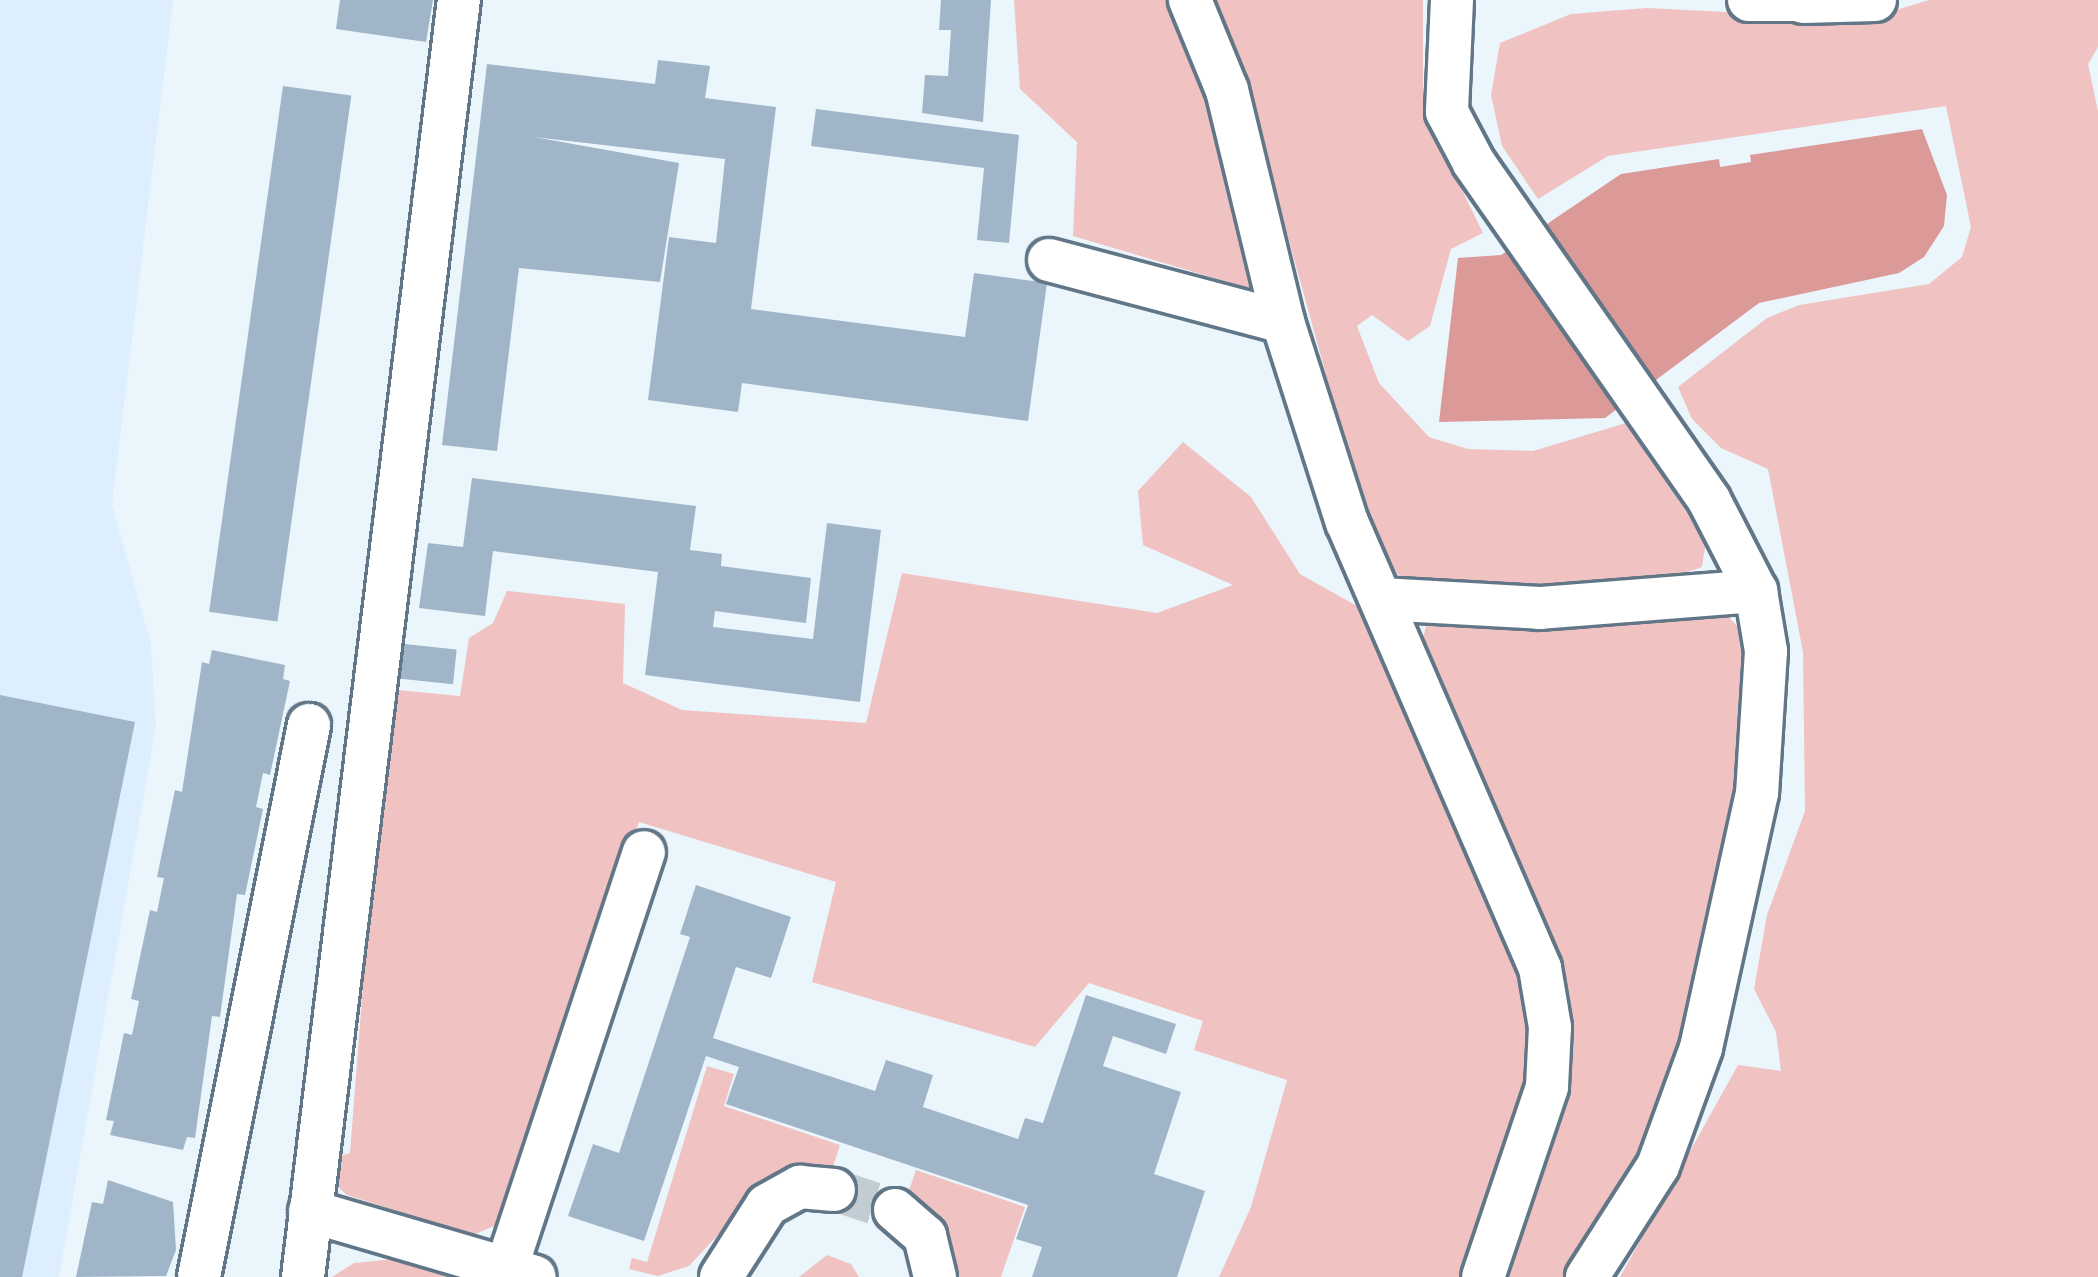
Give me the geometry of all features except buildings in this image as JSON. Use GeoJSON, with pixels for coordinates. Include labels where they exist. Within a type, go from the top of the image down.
{"type":"FeatureCollection","features":[{"type":"Feature","properties":{"kind":"street"},"geometry":{"type":"LineString","coordinates":[[303,1277],[459,0]]}},
{"type":"Feature","properties":{"kind":"street"},"geometry":{"type":"LineString","coordinates":[[1190,0],[1227,90],[1283,322],[1346,522],[1540,968],[1550,1027],[1547,1087],[1484,1277]]}},
{"type":"Feature","properties":{"kind":"street"},"geometry":{"type":"LineString","coordinates":[[1452,0],[1447,112],[1474,164],[1677,453],[1756,591],[1766,651],[1757,794],[1714,996],[1658,1166],[1587,1277]]}},
{"type":"Feature","properties":{"kind":"street"},"geometry":{"type":"LineString","coordinates":[[1749,0],[1875,0]]}},
{"type":"Feature","properties":{"kind":"street"},"geometry":{"type":"LineString","coordinates":[[1049,260],[1283,322]]}},
{"type":"Feature","properties":{"kind":"street"},"geometry":{"type":"LineString","coordinates":[[1381,599],[1540,608],[1756,591]]}},
{"type":"Feature","properties":{"kind":"street"},"geometry":{"type":"LineString","coordinates":[[200,1277],[309,725]]}},
{"type":"Feature","properties":{"kind":"street"},"geometry":{"type":"LineString","coordinates":[[310,1211],[520,1273],[644,852]]}},
{"type":"Feature","properties":{"kind":"street"},"geometry":{"type":"LineString","coordinates":[[721,1277],[767,1205],[800,1187],[834,1190]]}},
{"type":"Feature","properties":{"kind":"street"},"geometry":{"type":"LineString","coordinates":[[895,1210],[925,1236],[935,1277]]}},
{"type":"Feature","properties":{"kind":"shaded area"},"geometry":{"type":"Polygon","coordinates":[[[0,0],[173,0],[112,505],[151,644],[156,726],[59,1277],[0,1277],[0,0]]]}},
{"type":"Feature","properties":{"kind":"shaded area"},"geometry":{"type":"Polygon","coordinates":[[[1014,0],[1172,0],[1220,104],[1258,291],[1073,236],[1077,142],[1020,89],[1014,0]]]}},
{"type":"Feature","properties":{"kind":"shaded area"},"geometry":{"type":"Polygon","coordinates":[[[1206,0],[1423,0],[1423,110],[1483,233],[1451,249],[1430,326],[1408,341],[1372,315],[1357,326],[1379,383],[1429,437],[1468,449],[1533,451],[1626,423],[1706,541],[1702,567],[1656,583],[1441,592],[1397,574],[1369,530],[1280,208],[1206,0]]]}},
{"type":"Feature","properties":{"kind":"shaded area"},"geometry":{"type":"Polygon","coordinates":[[[1929,0],[2098,0],[2098,47],[2088,64],[2098,111],[2098,1277],[1620,1277],[1738,1065],[1781,1071],[1776,1032],[1754,989],[1767,915],[1805,811],[1803,652],[1768,469],[1721,448],[1692,419],[1678,387],[1767,318],[1799,305],[1929,284],[1962,257],[1971,227],[1946,106],[1608,156],[1538,199],[1502,146],[1491,95],[1500,43],[1571,14],[1647,8],[1867,19],[1929,0]]]}},
{"type":"Feature","properties":{"kind":"shaded area"},"geometry":{"type":"Polygon","coordinates":[[[1922,129],[1947,195],[1944,226],[1924,257],[1899,273],[1759,303],[1605,418],[1439,422],[1458,258],[1501,255],[1621,174],[1719,159],[1720,167],[1751,162],[1750,155],[1922,129]]]}},
{"type":"Feature","properties":{"kind":"shaded area"},"geometry":{"type":"Polygon","coordinates":[[[1183,442],[1251,497],[1300,574],[1364,610],[1526,974],[1535,1080],[1466,1277],[1219,1277],[1251,1207],[1287,1080],[1194,1050],[1203,1021],[1089,983],[1035,1047],[812,982],[836,882],[639,822],[506,1221],[473,1235],[347,1195],[330,1180],[330,1159],[350,1153],[386,689],[460,696],[469,638],[493,623],[507,591],[625,604],[623,683],[682,710],[866,723],[902,573],[1157,613],[1233,585],[1143,545],[1138,491],[1183,442]]]}},
{"type":"Feature","properties":{"kind":"shaded area"},"geometry":{"type":"Polygon","coordinates":[[[1726,614],[1746,636],[1743,727],[1717,898],[1670,1075],[1643,1147],[1567,1277],[1495,1277],[1559,1092],[1419,652],[1427,623],[1726,614]]]}},
{"type":"Feature","properties":{"kind":"shaded area"},"geometry":{"type":"Polygon","coordinates":[[[707,1066],[734,1074],[724,1106],[840,1145],[832,1170],[754,1196],[689,1266],[658,1276],[629,1269],[632,1258],[647,1262],[707,1066]]]}},
{"type":"Feature","properties":{"kind":"shaded area"},"geometry":{"type":"Polygon","coordinates":[[[916,1170],[1025,1207],[1001,1277],[951,1277],[906,1199],[916,1170]]]}},
{"type":"Feature","properties":{"kind":"shaded area"},"geometry":{"type":"Polygon","coordinates":[[[827,1255],[851,1264],[859,1277],[799,1277],[827,1255]]]}},
{"type":"Feature","properties":{"kind":"shaded area"},"geometry":{"type":"Polygon","coordinates":[[[394,1259],[447,1277],[332,1277],[354,1263],[394,1259]]]}},
{"type":"Feature","properties":{"kind":"tunnel"},"geometry":{"type":"LineString","coordinates":[[834,1190],[895,1210]]}}]}
